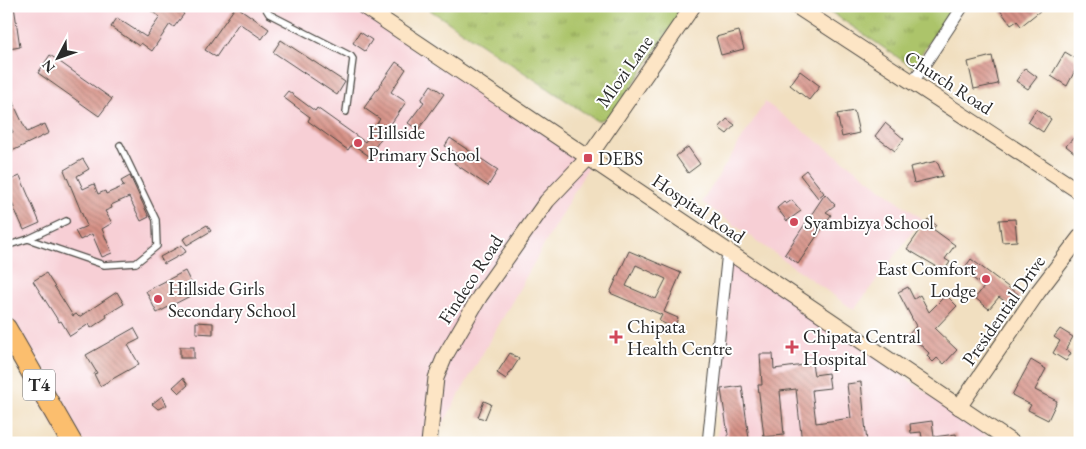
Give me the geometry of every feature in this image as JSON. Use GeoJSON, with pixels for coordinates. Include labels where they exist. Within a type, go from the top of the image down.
{"type":"FeatureCollection","features":[{"type":"Feature","properties":{"kind":"highway","name":"T4"},"geometry":{"type":"LineString","coordinates":[[6,328],[72,443]]}},
{"type":"Feature","properties":{"kind":"street","name":"Hospital Road"},"geometry":{"type":"LineString","coordinates":[[362,6],[1013,443]]}},
{"type":"Feature","properties":{"kind":"street","name":"Mlozi Lane"},"geometry":{"type":"LineString","coordinates":[[588,158],[693,6]]}},
{"type":"Feature","properties":{"kind":"street","name":"Church Road"},"geometry":{"type":"LineString","coordinates":[[796,6],[1080,192]]}},
{"type":"Feature","properties":{"kind":"street"},"geometry":{"type":"LineString","coordinates":[[913,82],[964,6]]}},
{"type":"Feature","properties":{"kind":"street","name":"Findeco Road"},"geometry":{"type":"LineString","coordinates":[[429,443],[436,378],[445,356],[480,296],[547,201],[588,158]]}},
{"type":"Feature","properties":{"kind":"street","name":"Presidential Drive"},"geometry":{"type":"LineString","coordinates":[[959,407],[1038,292],[1080,238]]}},
{"type":"Feature","properties":{"kind":"street"},"geometry":{"type":"LineString","coordinates":[[708,443],[728,251]]}},
{"type":"Feature","properties":{"kind":"lane"},"geometry":{"type":"LineString","coordinates":[[264,6],[269,14],[351,56],[353,59],[346,112]]}},
{"type":"Feature","properties":{"kind":"lane"},"geometry":{"type":"LineString","coordinates":[[28,239],[104,265],[136,263],[157,246],[156,220],[120,145]]}},
{"type":"Feature","properties":{"kind":"lane"},"geometry":{"type":"LineString","coordinates":[[6,246],[28,239],[66,221]]}},
{"type":"Feature","properties":{"kind":"shaded area"},"geometry":{"type":"Polygon","coordinates":[[[6,6],[362,6],[591,162],[432,443],[64,443],[6,345],[6,6]]]}},
{"type":"Feature","properties":{"kind":"shaded area"},"geometry":{"type":"Polygon","coordinates":[[[765,102],[922,219],[854,310],[702,202],[765,102]]]}},
{"type":"Feature","properties":{"kind":"shaded area","name":"Chipata Central Hospital"},"geometry":{"type":"Polygon","coordinates":[[[728,251],[997,443],[717,443],[728,251]]]}},
{"type":"Feature","properties":{"kind":"green space"},"geometry":{"type":"Polygon","coordinates":[[[424,6],[685,6],[613,115],[597,121],[424,6]]]}},
{"type":"Feature","properties":{"kind":"green space"},"geometry":{"type":"Polygon","coordinates":[[[822,6],[954,6],[912,67],[822,6]]]}},
{"type":"Feature","properties":{"kind":"building"},"geometry":{"type":"Polygon","coordinates":[[[6,6],[14,6],[20,47],[9,49],[6,32],[6,6]]]}},
{"type":"Feature","properties":{"kind":"building"},"geometry":{"type":"Polygon","coordinates":[[[144,6],[173,6],[184,14],[174,27],[170,24],[152,51],[141,43],[139,46],[111,27],[117,18],[146,37],[160,17],[144,6]]]}},
{"type":"Feature","properties":{"kind":"building"},"geometry":{"type":"Polygon","coordinates":[[[236,6],[269,29],[262,39],[239,23],[216,57],[205,50],[236,6]]]}},
{"type":"Feature","properties":{"kind":"building"},"geometry":{"type":"Polygon","coordinates":[[[997,6],[1046,6],[1021,26],[1017,21],[1011,25],[997,6]]]}},
{"type":"Feature","properties":{"kind":"building"},"geometry":{"type":"Polygon","coordinates":[[[739,31],[744,49],[721,55],[716,37],[739,31]]]}},
{"type":"Feature","properties":{"kind":"building"},"geometry":{"type":"Polygon","coordinates":[[[360,32],[372,40],[365,51],[353,43],[360,32]]]}},
{"type":"Feature","properties":{"kind":"building"},"geometry":{"type":"Polygon","coordinates":[[[281,40],[345,82],[337,95],[273,52],[281,40]]]}},
{"type":"Feature","properties":{"kind":"building"},"geometry":{"type":"Polygon","coordinates":[[[1065,52],[1080,61],[1067,86],[1051,76],[1065,52]]]}},
{"type":"Feature","properties":{"kind":"building"},"geometry":{"type":"Polygon","coordinates":[[[50,55],[112,99],[99,116],[38,73],[50,55]]]}},
{"type":"Feature","properties":{"kind":"building"},"geometry":{"type":"Polygon","coordinates":[[[992,56],[998,84],[974,89],[968,62],[992,56]]]}},
{"type":"Feature","properties":{"kind":"building"},"geometry":{"type":"Polygon","coordinates":[[[396,62],[406,69],[391,92],[406,102],[369,156],[352,144],[348,150],[308,121],[310,117],[283,97],[288,91],[315,111],[317,108],[365,142],[380,119],[364,108],[396,62]]]}},
{"type":"Feature","properties":{"kind":"building"},"geometry":{"type":"Polygon","coordinates":[[[1025,68],[1037,77],[1028,89],[1016,81],[1025,68]]]}},
{"type":"Feature","properties":{"kind":"building"},"geometry":{"type":"Polygon","coordinates":[[[800,71],[820,86],[809,100],[790,85],[800,71]]]}},
{"type":"Feature","properties":{"kind":"building"},"geometry":{"type":"Polygon","coordinates":[[[431,85],[444,94],[418,130],[408,123],[424,102],[421,100],[431,85]]]}},
{"type":"Feature","properties":{"kind":"building"},"geometry":{"type":"Polygon","coordinates":[[[6,88],[27,132],[45,124],[49,133],[6,154],[6,136],[13,132],[6,118],[6,88]]]}},
{"type":"Feature","properties":{"kind":"building"},"geometry":{"type":"Polygon","coordinates":[[[1036,109],[1051,119],[1043,132],[1028,122],[1036,109]]]}},
{"type":"Feature","properties":{"kind":"building"},"geometry":{"type":"Polygon","coordinates":[[[854,111],[859,133],[842,137],[837,114],[854,111]]]}},
{"type":"Feature","properties":{"kind":"building"},"geometry":{"type":"Polygon","coordinates":[[[727,119],[735,125],[727,134],[719,128],[727,119]]]}},
{"type":"Feature","properties":{"kind":"building"},"geometry":{"type":"Polygon","coordinates":[[[885,123],[904,139],[895,151],[875,136],[885,123]]]}},
{"type":"Feature","properties":{"kind":"building"},"geometry":{"type":"Polygon","coordinates":[[[1076,135],[1080,138],[1080,157],[1066,146],[1076,135]]]}},
{"type":"Feature","properties":{"kind":"building"},"geometry":{"type":"Polygon","coordinates":[[[450,138],[498,170],[488,186],[454,163],[459,155],[445,146],[450,138]]]}},
{"type":"Feature","properties":{"kind":"building"},"geometry":{"type":"Polygon","coordinates":[[[688,147],[700,164],[688,173],[676,156],[688,147]]]}},
{"type":"Feature","properties":{"kind":"building"},"geometry":{"type":"Polygon","coordinates":[[[83,159],[89,169],[77,176],[83,189],[94,184],[98,194],[105,191],[106,194],[124,186],[121,181],[130,176],[149,217],[141,221],[129,197],[111,205],[112,208],[105,211],[112,223],[102,229],[112,253],[102,257],[92,234],[80,240],[75,231],[87,226],[64,170],[83,159]]]}},
{"type":"Feature","properties":{"kind":"building"},"geometry":{"type":"Polygon","coordinates":[[[937,161],[943,176],[914,183],[910,167],[937,161]]]}},
{"type":"Feature","properties":{"kind":"building"},"geometry":{"type":"Polygon","coordinates":[[[806,170],[824,193],[818,198],[800,175],[806,170]]]}},
{"type":"Feature","properties":{"kind":"building"},"geometry":{"type":"Polygon","coordinates":[[[20,176],[40,223],[24,230],[6,190],[6,182],[20,176]]]}},
{"type":"Feature","properties":{"kind":"building"},"geometry":{"type":"Polygon","coordinates":[[[825,194],[835,205],[826,212],[831,215],[798,264],[785,254],[825,194]]]}},
{"type":"Feature","properties":{"kind":"building"},"geometry":{"type":"Polygon","coordinates":[[[792,200],[801,211],[787,221],[777,208],[784,202],[786,204],[792,200]]]}},
{"type":"Feature","properties":{"kind":"building"},"geometry":{"type":"Polygon","coordinates":[[[928,219],[936,225],[933,229],[955,245],[945,259],[950,262],[944,271],[907,249],[928,219]]]}},
{"type":"Feature","properties":{"kind":"building"},"geometry":{"type":"Polygon","coordinates":[[[1015,219],[1017,241],[1002,242],[999,220],[1015,219]]]}},
{"type":"Feature","properties":{"kind":"building"},"geometry":{"type":"Polygon","coordinates":[[[207,225],[211,231],[187,245],[183,239],[207,225]]]}},
{"type":"Feature","properties":{"kind":"building"},"geometry":{"type":"Polygon","coordinates":[[[182,245],[186,252],[164,264],[160,257],[182,245]]]}},
{"type":"Feature","properties":{"kind":"building"},"geometry":{"type":"Polygon","coordinates":[[[629,251],[681,273],[664,312],[678,318],[674,328],[659,321],[662,315],[610,293],[629,251]],[[636,265],[626,286],[656,299],[666,279],[636,265]]]}},
{"type":"Feature","properties":{"kind":"building","name":"East Comfort Lodge"},"geometry":{"type":"Polygon","coordinates":[[[971,259],[1020,296],[1012,307],[999,297],[989,309],[975,298],[984,287],[963,270],[971,259]]]}},
{"type":"Feature","properties":{"kind":"building"},"geometry":{"type":"Polygon","coordinates":[[[185,271],[196,293],[157,313],[146,291],[185,271]]]}},
{"type":"Feature","properties":{"kind":"building"},"geometry":{"type":"Polygon","coordinates":[[[46,273],[73,316],[76,314],[79,317],[117,292],[124,304],[106,315],[107,317],[91,328],[89,324],[70,336],[33,281],[46,273]]]}},
{"type":"Feature","properties":{"kind":"building"},"geometry":{"type":"Polygon","coordinates":[[[908,287],[914,299],[920,295],[929,312],[946,295],[957,306],[935,329],[957,350],[944,364],[937,358],[933,362],[927,356],[929,353],[909,334],[916,326],[898,292],[908,287]]]}},
{"type":"Feature","properties":{"kind":"building"},"geometry":{"type":"Polygon","coordinates":[[[196,322],[213,323],[213,334],[196,333],[196,322]]]}},
{"type":"Feature","properties":{"kind":"building"},"geometry":{"type":"Polygon","coordinates":[[[134,328],[140,339],[128,345],[139,364],[100,386],[94,374],[97,373],[86,355],[134,328]]]}},
{"type":"Feature","properties":{"kind":"building"},"geometry":{"type":"Polygon","coordinates":[[[1060,329],[1073,337],[1066,349],[1071,353],[1066,361],[1053,353],[1060,341],[1054,337],[1060,329]]]}},
{"type":"Feature","properties":{"kind":"building"},"geometry":{"type":"Polygon","coordinates":[[[180,347],[194,347],[194,358],[180,358],[180,347]]]}},
{"type":"Feature","properties":{"kind":"building"},"geometry":{"type":"Polygon","coordinates":[[[510,353],[519,359],[506,379],[497,373],[510,353]]]}},
{"type":"Feature","properties":{"kind":"building"},"geometry":{"type":"Polygon","coordinates":[[[760,354],[773,354],[774,369],[812,364],[814,375],[828,373],[830,388],[812,390],[816,423],[851,418],[847,384],[861,382],[867,443],[802,443],[796,389],[780,391],[784,435],[764,437],[758,385],[762,385],[760,354]]]}},
{"type":"Feature","properties":{"kind":"building"},"geometry":{"type":"Polygon","coordinates":[[[1031,360],[1046,369],[1035,390],[1057,401],[1048,420],[1028,410],[1031,405],[1012,395],[1031,360]]]}},
{"type":"Feature","properties":{"kind":"building"},"geometry":{"type":"Polygon","coordinates":[[[183,378],[188,385],[179,393],[173,387],[183,378]]]}},
{"type":"Feature","properties":{"kind":"building"},"geometry":{"type":"Polygon","coordinates":[[[742,386],[749,439],[729,441],[721,389],[742,386]]]}},
{"type":"Feature","properties":{"kind":"building"},"geometry":{"type":"Polygon","coordinates":[[[162,396],[167,405],[158,409],[152,404],[162,396]]]}},
{"type":"Feature","properties":{"kind":"building"},"geometry":{"type":"Polygon","coordinates":[[[484,401],[491,404],[485,419],[478,417],[484,401]]]}},
{"type":"Feature","properties":{"kind":"building"},"geometry":{"type":"Polygon","coordinates":[[[932,421],[934,437],[956,434],[957,443],[923,443],[921,432],[911,433],[910,424],[932,421]]]}},
{"type":"Feature","properties":{"kind":"place","name":"Hillside Primary School"},"geometry":{"type":"Point","coordinates":[358,143]}},
{"type":"Feature","properties":{"kind":"place","name":"DEBS"},"geometry":{"type":"Point","coordinates":[588,158]}},
{"type":"Feature","properties":{"kind":"place","name":"Syambizya School"},"geometry":{"type":"Point","coordinates":[794,222]}},
{"type":"Feature","properties":{"kind":"place","name":"East Comfort Lodge"},"geometry":{"type":"Point","coordinates":[986,279]}},
{"type":"Feature","properties":{"kind":"place","name":"Hillside Girls Secondary School"},"geometry":{"type":"Point","coordinates":[158,299]}},
{"type":"Feature","properties":{"kind":"place","name":"Chipata Health Centre"},"geometry":{"type":"Point","coordinates":[616,337]}},
{"type":"Feature","properties":{"kind":"place","name":"Chipata Central Hospital"},"geometry":{"type":"Point","coordinates":[792,347]}}]}
